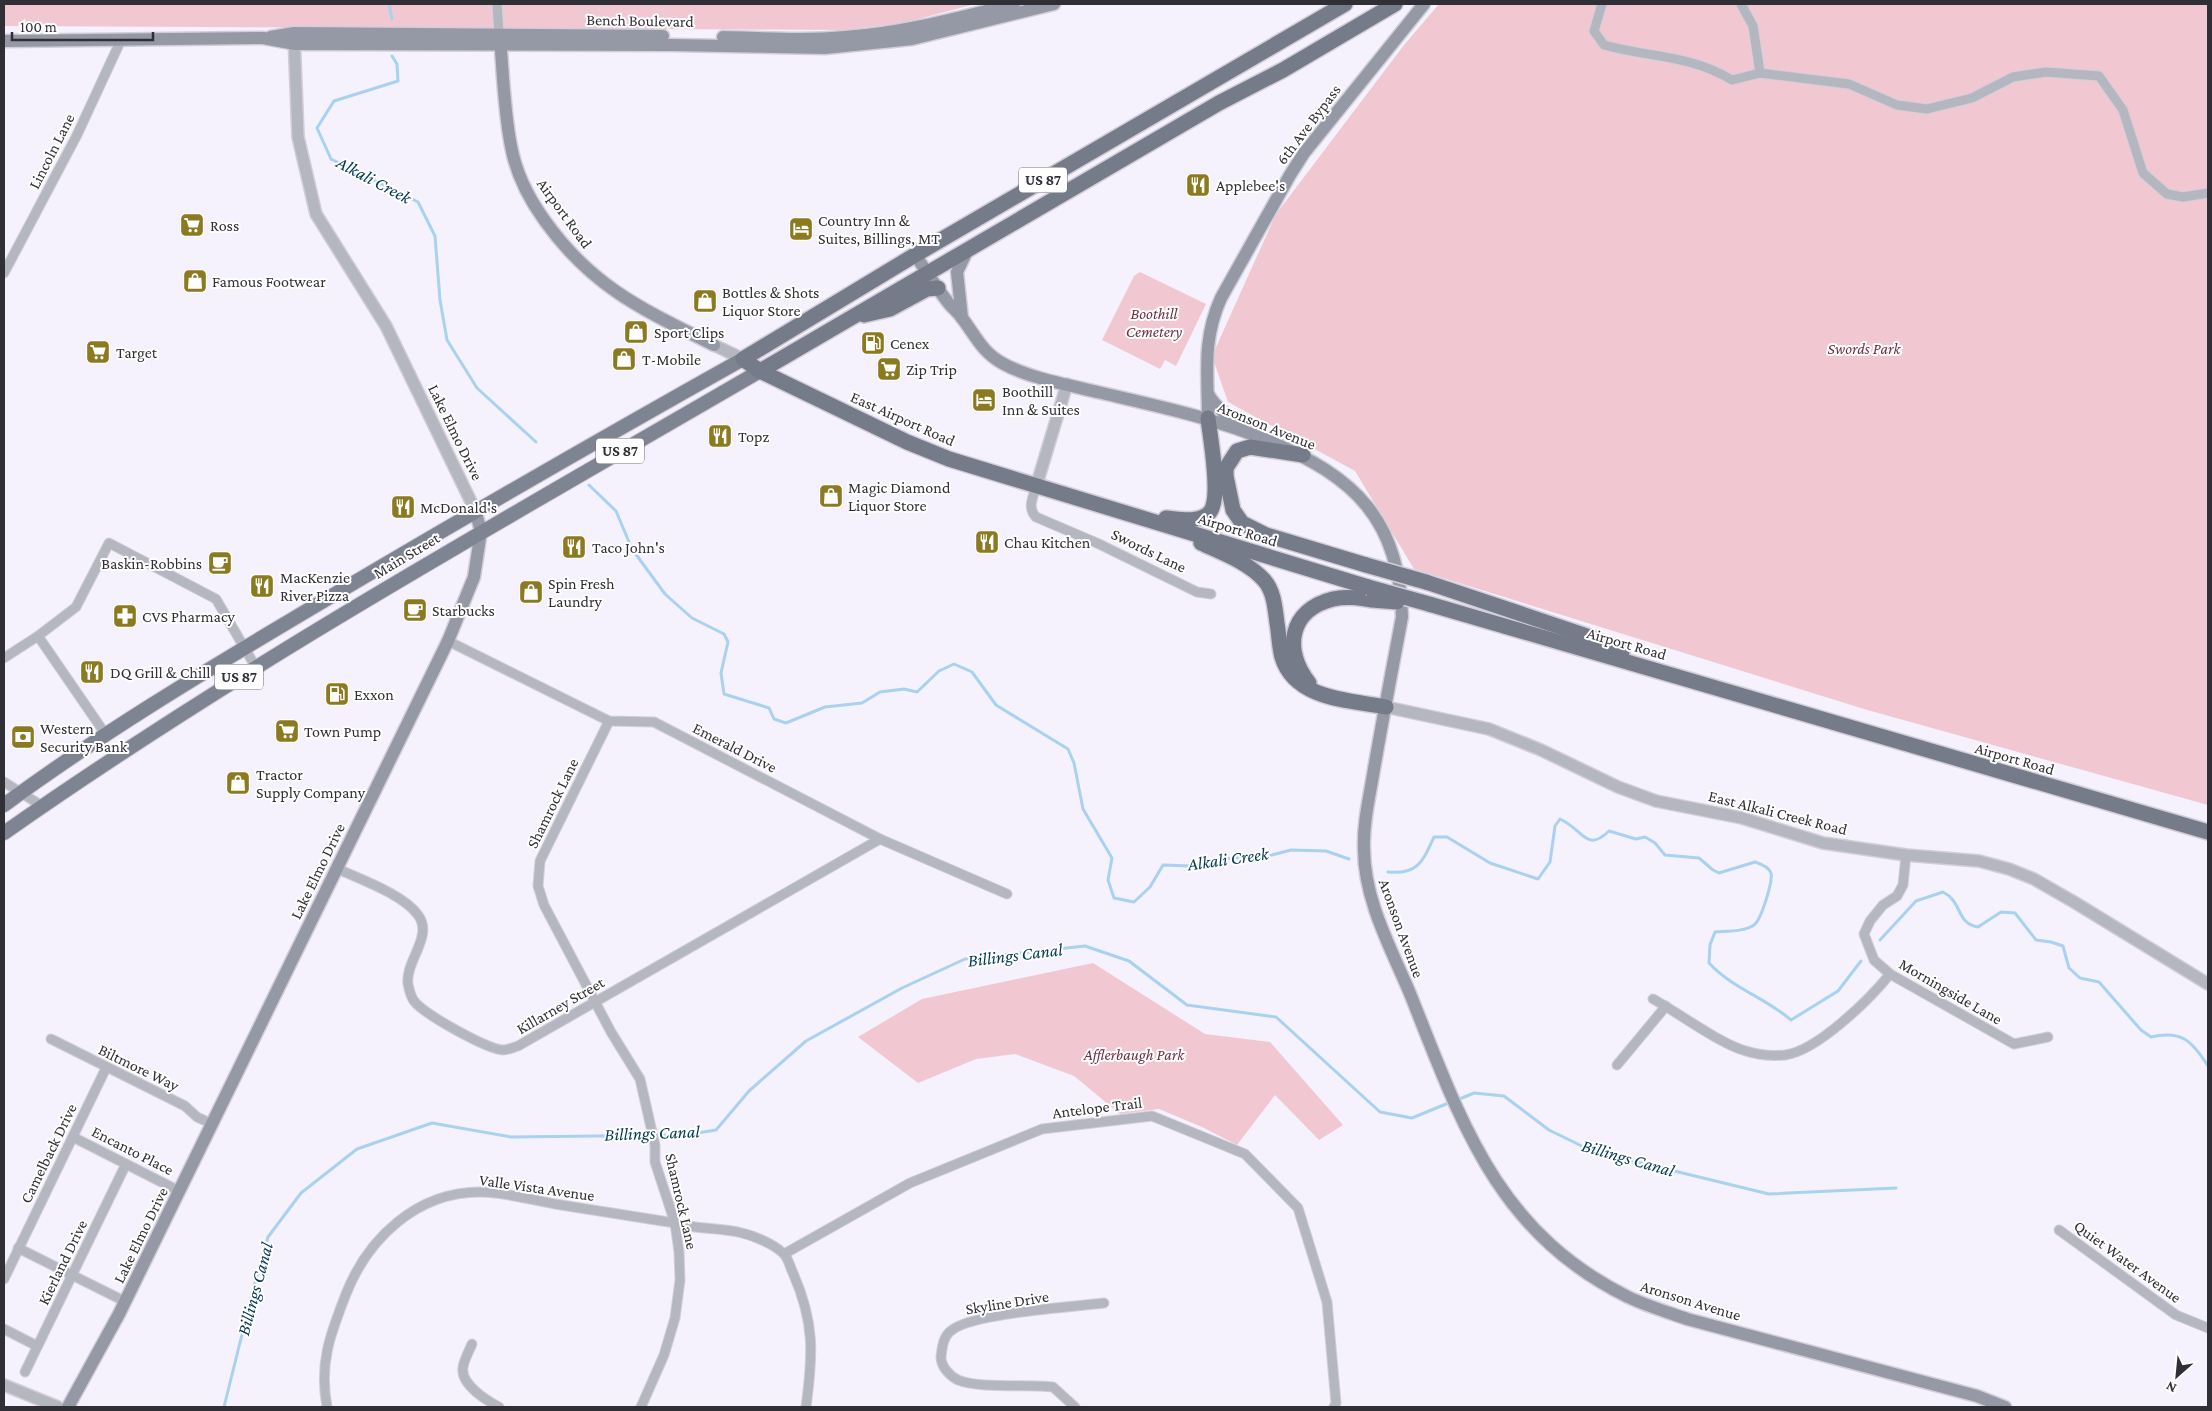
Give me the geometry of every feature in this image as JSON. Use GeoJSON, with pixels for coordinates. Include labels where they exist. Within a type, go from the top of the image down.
{"type":"FeatureCollection","features":[{"type":"Feature","properties":{"kind":"highway","name":"US 87"},"geometry":{"type":"LineString","coordinates":[[743,360],[915,254],[1345,4]]}},
{"type":"Feature","properties":{"kind":"highway","name":"US 87"},"geometry":{"type":"LineString","coordinates":[[760,371],[1219,103],[1283,70],[1367,21],[1382,4]]}},
{"type":"Feature","properties":{"kind":"highway"},"geometry":{"type":"LineString","coordinates":[[1367,21],[1395,4]]}},
{"type":"Feature","properties":{"kind":"highway"},"geometry":{"type":"LineString","coordinates":[[853,317],[890,309],[928,290],[938,288]]}},
{"type":"Feature","properties":{"kind":"highway","name":"Airport Road"},"geometry":{"type":"LineString","coordinates":[[743,360],[760,371]]}},
{"type":"Feature","properties":{"kind":"highway","name":"East Airport Road"},"geometry":{"type":"LineString","coordinates":[[760,371],[907,442],[957,462],[1036,487]]}},
{"type":"Feature","properties":{"kind":"highway"},"geometry":{"type":"LineString","coordinates":[[1132,515],[1187,520],[1200,519],[1209,514],[1216,500],[1216,486],[1208,418]]}},
{"type":"Feature","properties":{"kind":"highway"},"geometry":{"type":"LineString","coordinates":[[1303,456],[1250,447],[1237,451],[1226,468],[1228,490],[1233,510],[1242,523],[1266,535],[1426,582],[1593,638],[1671,674]]}},
{"type":"Feature","properties":{"kind":"highway","name":"Airport Road"},"geometry":{"type":"LineString","coordinates":[[1036,487],[1169,526],[1370,593],[1429,604],[2208,832]]}},
{"type":"Feature","properties":{"kind":"highway"},"geometry":{"type":"LineString","coordinates":[[1169,526],[1244,565],[1265,581],[1272,595],[1282,657],[1289,672],[1301,685],[1321,694],[1386,707]]}},
{"type":"Feature","properties":{"kind":"highway"},"geometry":{"type":"LineString","coordinates":[[1321,694],[1303,676],[1295,661],[1293,641],[1298,625],[1310,609],[1326,602],[1354,598],[1370,593]]}},
{"type":"Feature","properties":{"kind":"main road","name":"Bench Boulevard"},"geometry":{"type":"LineString","coordinates":[[500,40],[814,39],[846,37],[926,26],[1014,4]]}},
{"type":"Feature","properties":{"kind":"main road"},"geometry":{"type":"LineString","coordinates":[[4,41],[294,38],[500,40],[807,48],[912,39],[1054,4]]}},
{"type":"Feature","properties":{"kind":"main road","name":"6th Ave Bypass"},"geometry":{"type":"LineString","coordinates":[[1208,418],[1206,358],[1214,313],[1246,252],[1304,154],[1424,4]]}},
{"type":"Feature","properties":{"kind":"main road","name":"Airport Road"},"geometry":{"type":"LineString","coordinates":[[500,40],[511,148],[522,184],[549,227],[578,262],[610,289],[628,301],[714,345]]}},
{"type":"Feature","properties":{"kind":"main road","name":"Aronson Avenue"},"geometry":{"type":"LineString","coordinates":[[962,318],[957,272],[968,249]]}},
{"type":"Feature","properties":{"kind":"main road","name":"Aronson Avenue"},"geometry":{"type":"LineString","coordinates":[[915,254],[982,347],[1002,363],[1068,384],[1208,418],[1303,456],[1338,477],[1370,509],[1389,544],[1401,592],[1402,618],[1366,817],[1364,851],[1369,893],[1449,1092],[1461,1117],[1488,1171],[1509,1202],[1534,1230],[1566,1258],[1628,1297],[1687,1319],[1977,1396],[2005,1407]]}},
{"type":"Feature","properties":{"kind":"main road","name":"Main Street"},"geometry":{"type":"LineString","coordinates":[[4,805],[106,735],[245,648],[475,510],[743,360]]}},
{"type":"Feature","properties":{"kind":"main road","name":"Main Street"},"geometry":{"type":"LineString","coordinates":[[4,833],[131,745],[255,666],[481,531],[760,371]]}},
{"type":"Feature","properties":{"kind":"main road"},"geometry":{"type":"LineString","coordinates":[[1208,394],[1216,406],[1226,415],[1263,431],[1303,456]]}},
{"type":"Feature","properties":{"kind":"main road","name":"Lake Elmo Drive"},"geometry":{"type":"LineString","coordinates":[[68,1407],[126,1302],[448,641],[474,577],[481,531],[475,510]]}},
{"type":"Feature","properties":{"kind":"street","name":"Airport Road"},"geometry":{"type":"LineString","coordinates":[[497,4],[500,40]]}},
{"type":"Feature","properties":{"kind":"street"},"geometry":{"type":"LineString","coordinates":[[1602,4],[1594,31],[1604,46],[1634,54],[1681,58],[1713,69],[1732,80],[1760,73],[1849,84],[1898,105],[1928,110],[1972,98],[2013,77],[2046,72],[2099,76],[2123,110],[2143,173],[2167,194],[2183,197],[2208,193]]}},
{"type":"Feature","properties":{"kind":"street"},"geometry":{"type":"LineString","coordinates":[[1741,4],[1753,26],[1760,73]]}},
{"type":"Feature","properties":{"kind":"street","name":"Lake Elmo Drive"},"geometry":{"type":"LineString","coordinates":[[294,38],[298,138],[316,214],[386,326],[475,510]]}},
{"type":"Feature","properties":{"kind":"street","name":"Lincoln Lane"},"geometry":{"type":"LineString","coordinates":[[4,273],[77,135],[120,40]]}},
{"type":"Feature","properties":{"kind":"street","name":"Airport Road"},"geometry":{"type":"LineString","coordinates":[[714,345],[743,360]]}},
{"type":"Feature","properties":{"kind":"street","name":"Swords Lane"},"geometry":{"type":"LineString","coordinates":[[1068,384],[1036,487],[1031,506],[1032,513],[1036,517],[1099,544],[1197,592],[1211,594]]}},
{"type":"Feature","properties":{"kind":"street"},"geometry":{"type":"LineString","coordinates":[[4,658],[38,636],[76,607],[109,543],[216,599],[255,666]]}},
{"type":"Feature","properties":{"kind":"street"},"geometry":{"type":"LineString","coordinates":[[38,636],[106,735]]}},
{"type":"Feature","properties":{"kind":"street","name":"Emerald Drive"},"geometry":{"type":"LineString","coordinates":[[448,641],[609,721],[654,722],[880,839],[1007,894]]}},
{"type":"Feature","properties":{"kind":"street","name":"East Alkali Creek Road"},"geometry":{"type":"LineString","coordinates":[[1386,707],[1489,729],[1541,750],[1618,787],[1656,802],[1742,818],[1823,843],[1906,855],[1979,861],[2034,879],[2208,984]]}},
{"type":"Feature","properties":{"kind":"street","name":"Shamrock Lane"},"geometry":{"type":"LineString","coordinates":[[609,721],[540,861],[537,873],[538,886],[544,905],[611,1032],[640,1079],[655,1144],[655,1162],[675,1223],[680,1280],[675,1318],[664,1356],[641,1407]]}},
{"type":"Feature","properties":{"kind":"street"},"geometry":{"type":"LineString","coordinates":[[4,782],[42,806]]}},
{"type":"Feature","properties":{"kind":"street","name":"Killarney Street"},"geometry":{"type":"LineString","coordinates":[[336,868],[395,896],[410,906],[419,916],[423,928],[421,940],[410,968],[408,982],[413,1000],[428,1015],[488,1046],[504,1050],[518,1046],[880,839]]}},
{"type":"Feature","properties":{"kind":"street","name":"Morningside Lane"},"geometry":{"type":"LineString","coordinates":[[1906,855],[1903,885],[1897,896],[1883,905],[1870,920],[1864,934],[1874,960],[1890,974],[2014,1044],[2048,1037]]}},
{"type":"Feature","properties":{"kind":"street"},"geometry":{"type":"LineString","coordinates":[[1653,998],[1746,1051],[1764,1055],[1785,1055],[1801,1050],[1838,1025],[1876,992],[1890,974]]}},
{"type":"Feature","properties":{"kind":"street"},"geometry":{"type":"LineString","coordinates":[[1617,1065],[1666,1006]]}},
{"type":"Feature","properties":{"kind":"street","name":"Biltmore Way"},"geometry":{"type":"LineString","coordinates":[[51,1039],[185,1106],[197,1117],[212,1124]]}},
{"type":"Feature","properties":{"kind":"street","name":"Camelback Drive"},"geometry":{"type":"LineString","coordinates":[[4,1279],[106,1068]]}},
{"type":"Feature","properties":{"kind":"street","name":"Antelope Trail"},"geometry":{"type":"LineString","coordinates":[[784,1254],[910,1183],[1042,1129],[1152,1116],[1244,1154],[1298,1208],[1327,1302],[1336,1403],[1334,1407]]}},
{"type":"Feature","properties":{"kind":"street","name":"Encanto Place"},"geometry":{"type":"LineString","coordinates":[[73,1137],[179,1191]]}},
{"type":"Feature","properties":{"kind":"street","name":"Kierland Drive"},"geometry":{"type":"LineString","coordinates":[[25,1372],[126,1164]]}},
{"type":"Feature","properties":{"kind":"street","name":"Valle Vista Avenue"},"geometry":{"type":"LineString","coordinates":[[327,1407],[323,1382],[325,1356],[330,1334],[350,1286],[368,1252],[399,1220],[439,1198],[481,1192],[675,1223],[691,1228],[742,1233],[764,1241],[784,1254]]}},
{"type":"Feature","properties":{"kind":"street","name":"Quiet Water Avenue"},"geometry":{"type":"LineString","coordinates":[[2059,1230],[2176,1315],[2208,1328]]}},
{"type":"Feature","properties":{"kind":"street"},"geometry":{"type":"LineString","coordinates":[[18,1248],[126,1302]]}},
{"type":"Feature","properties":{"kind":"street"},"geometry":{"type":"LineString","coordinates":[[784,1254],[800,1290],[811,1327],[811,1370],[806,1407]]}},
{"type":"Feature","properties":{"kind":"street","name":"Skyline Drive"},"geometry":{"type":"LineString","coordinates":[[1075,1407],[1053,1387],[973,1383],[958,1380],[948,1372],[941,1362],[942,1345],[950,1330],[972,1320],[1104,1303]]}},
{"type":"Feature","properties":{"kind":"street"},"geometry":{"type":"LineString","coordinates":[[4,1329],[37,1346]]}},
{"type":"Feature","properties":{"kind":"street"},"geometry":{"type":"LineString","coordinates":[[472,1344],[463,1366],[463,1375],[468,1383],[499,1407]]}},
{"type":"Feature","properties":{"kind":"street"},"geometry":{"type":"LineString","coordinates":[[4,1385],[58,1407]]}},
{"type":"Feature","properties":{"kind":"green space"},"geometry":{"type":"Polygon","coordinates":[[[4,4],[975,4],[907,22],[847,30],[4,26],[4,4]]]}},
{"type":"Feature","properties":{"kind":"green space","name":"Swords Park"},"geometry":{"type":"Polygon","coordinates":[[[1439,4],[2208,4],[2208,805],[1864,709],[1414,569],[1355,471],[1228,402],[1212,356],[1276,214],[1404,45],[1439,4]]]}},
{"type":"Feature","properties":{"kind":"green space","name":"Boothill Cemetery"},"geometry":{"type":"Polygon","coordinates":[[[1140,272],[1206,304],[1176,366],[1165,360],[1160,369],[1102,340],[1134,276],[1140,272]]]}},
{"type":"Feature","properties":{"kind":"green space","name":"Afflerbaugh Park"},"geometry":{"type":"Polygon","coordinates":[[[1093,963],[1205,1034],[1270,1042],[1343,1125],[1319,1140],[1275,1095],[1237,1145],[1202,1127],[1159,1109],[1120,1114],[1074,1076],[1015,1054],[976,1059],[918,1083],[858,1037],[922,999],[1093,963]]]}},
{"type":"Feature","properties":{"kind":"waterway","name":"Alkali Creek"},"geometry":{"type":"LineString","coordinates":[[389,4],[392,19]]}},
{"type":"Feature","properties":{"kind":"waterway","name":"Alkali Creek"},"geometry":{"type":"LineString","coordinates":[[392,56],[397,64],[398,81],[334,101],[317,128],[331,159],[418,202],[435,236],[440,300],[447,340],[477,388],[536,442]]}},
{"type":"Feature","properties":{"kind":"waterway","name":"Alkali Creek"},"geometry":{"type":"LineString","coordinates":[[589,485],[616,511],[632,549],[665,594],[692,618],[724,634],[728,642],[721,673],[724,694],[769,708],[774,719],[786,723],[825,707],[862,703],[880,692],[904,689],[917,692],[939,671],[954,664],[972,672],[996,705],[1068,749],[1074,763],[1083,809],[1112,858],[1108,880],[1114,898],[1134,902],[1150,887],[1163,865],[1190,866],[1222,859],[1272,855],[1291,850],[1326,851],[1349,859]]}},
{"type":"Feature","properties":{"kind":"waterway","name":"Alkali Creek"},"geometry":{"type":"LineString","coordinates":[[1388,872],[1413,869],[1423,859],[1434,837],[1447,837],[1490,863],[1538,879],[1550,862],[1555,826],[1560,819],[1590,840],[1595,840],[1609,831],[1636,839],[1645,837],[1655,843],[1665,855],[1699,858],[1719,873],[1755,862],[1767,867],[1771,873],[1770,884],[1757,922],[1745,929],[1715,932],[1710,945],[1709,963],[1738,986],[1771,1005],[1791,1020],[1838,991],[1861,961]]}},
{"type":"Feature","properties":{"kind":"waterway","name":"Alkali Creek"},"geometry":{"type":"LineString","coordinates":[[1880,940],[1916,901],[1943,892],[1954,901],[1966,922],[1971,925],[1978,927],[2001,912],[2015,913],[2036,940],[2063,946],[2069,968],[2080,978],[2099,982],[2141,1030],[2151,1037],[2171,1035],[2185,1040],[2197,1050],[2208,1066]]}},
{"type":"Feature","properties":{"kind":"waterway","name":"Billings Canal"},"geometry":{"type":"LineString","coordinates":[[224,1407],[268,1237],[301,1193],[357,1149],[432,1123],[511,1137],[685,1135],[716,1130],[749,1091],[806,1041],[902,988],[965,959],[1085,946],[1129,961],[1187,1005],[1276,1017],[1380,1112],[1412,1118],[1451,1102]]}},
{"type":"Feature","properties":{"kind":"waterway","name":"Billings Canal"},"geometry":{"type":"LineString","coordinates":[[1457,1100],[1474,1093],[1504,1096],[1549,1130],[1592,1151],[1769,1194],[1896,1188]]}},
{"type":"Feature","properties":{"kind":"place","name":"Applebee's"},"geometry":{"type":"Point","coordinates":[1198,185]}},
{"type":"Feature","properties":{"kind":"place","name":"Ross"},"geometry":{"type":"Point","coordinates":[192,225]}},
{"type":"Feature","properties":{"kind":"place","name":"Country Inn & Suites, Billings, MT"},"geometry":{"type":"Point","coordinates":[801,229]}},
{"type":"Feature","properties":{"kind":"place","name":"Famous Footwear"},"geometry":{"type":"Point","coordinates":[195,281]}},
{"type":"Feature","properties":{"kind":"place","name":"Bottles & Shots Liquor Store"},"geometry":{"type":"Point","coordinates":[705,301]}},
{"type":"Feature","properties":{"kind":"place","name":"Sport Clips"},"geometry":{"type":"Point","coordinates":[636,332]}},
{"type":"Feature","properties":{"kind":"place","name":"Cenex"},"geometry":{"type":"Point","coordinates":[873,343]}},
{"type":"Feature","properties":{"kind":"place","name":"Target"},"geometry":{"type":"Point","coordinates":[98,352]}},
{"type":"Feature","properties":{"kind":"place","name":"T-Mobile"},"geometry":{"type":"Point","coordinates":[624,359]}},
{"type":"Feature","properties":{"kind":"place","name":"Zip Trip"},"geometry":{"type":"Point","coordinates":[889,369]}},
{"type":"Feature","properties":{"kind":"place","name":"Boothill Inn & Suites"},"geometry":{"type":"Point","coordinates":[984,400]}},
{"type":"Feature","properties":{"kind":"place","name":"Topz"},"geometry":{"type":"Point","coordinates":[720,436]}},
{"type":"Feature","properties":{"kind":"place","name":"Magic Diamond Liquor Store"},"geometry":{"type":"Point","coordinates":[831,496]}},
{"type":"Feature","properties":{"kind":"place","name":"McDonald's"},"geometry":{"type":"Point","coordinates":[403,507]}},
{"type":"Feature","properties":{"kind":"place","name":"Chau Kitchen"},"geometry":{"type":"Point","coordinates":[987,542]}},
{"type":"Feature","properties":{"kind":"place","name":"Taco John's"},"geometry":{"type":"Point","coordinates":[574,547]}},
{"type":"Feature","properties":{"kind":"place","name":"Baskin-Robbins"},"geometry":{"type":"Point","coordinates":[220,563]}},
{"type":"Feature","properties":{"kind":"place","name":"MacKenzie River Pizza"},"geometry":{"type":"Point","coordinates":[262,586]}},
{"type":"Feature","properties":{"kind":"place","name":"Spin Fresh Laundry"},"geometry":{"type":"Point","coordinates":[531,592]}},
{"type":"Feature","properties":{"kind":"place","name":"Starbucks"},"geometry":{"type":"Point","coordinates":[415,610]}},
{"type":"Feature","properties":{"kind":"place","name":"CVS Pharmacy"},"geometry":{"type":"Point","coordinates":[125,616]}},
{"type":"Feature","properties":{"kind":"place","name":"DQ Grill & Chill"},"geometry":{"type":"Point","coordinates":[92,672]}},
{"type":"Feature","properties":{"kind":"place","name":"Exxon"},"geometry":{"type":"Point","coordinates":[337,694]}},
{"type":"Feature","properties":{"kind":"place","name":"Town Pump"},"geometry":{"type":"Point","coordinates":[287,731]}},
{"type":"Feature","properties":{"kind":"place","name":"Western Security Bank"},"geometry":{"type":"Point","coordinates":[23,737]}},
{"type":"Feature","properties":{"kind":"place","name":"Tractor Supply Company"},"geometry":{"type":"Point","coordinates":[238,783]}}]}
